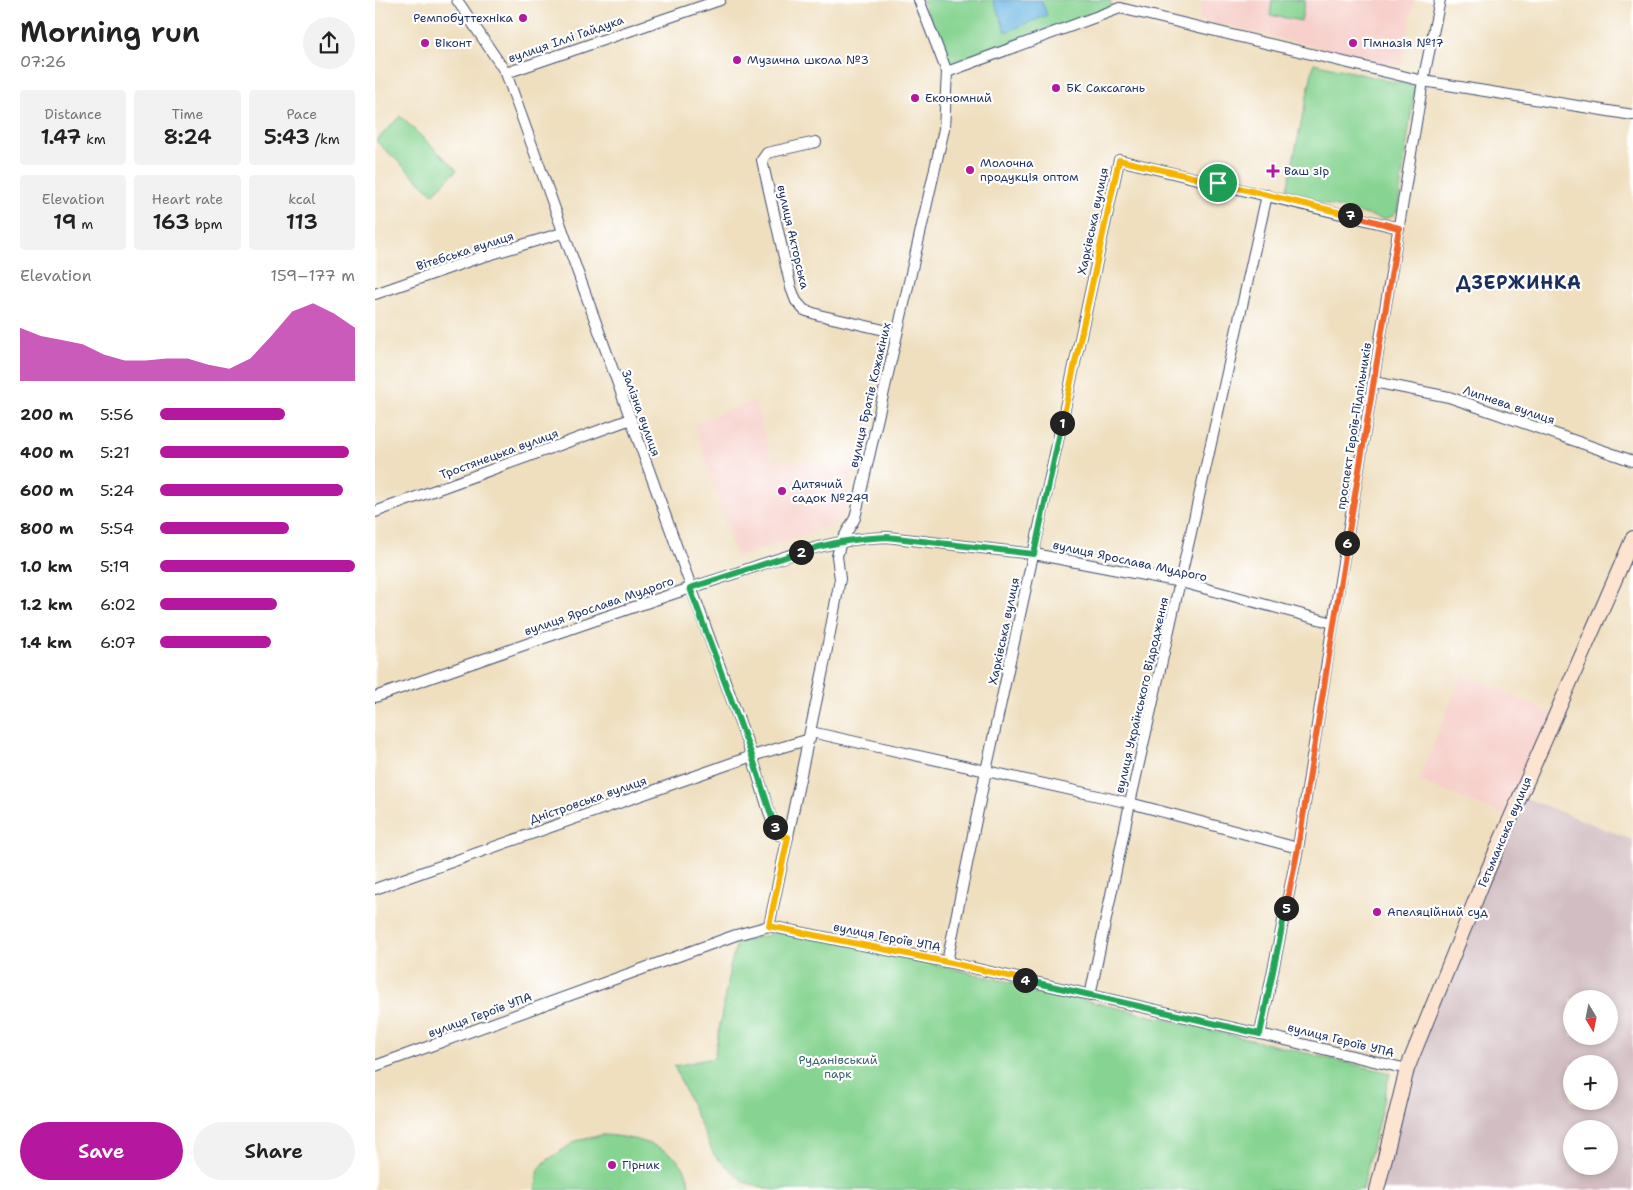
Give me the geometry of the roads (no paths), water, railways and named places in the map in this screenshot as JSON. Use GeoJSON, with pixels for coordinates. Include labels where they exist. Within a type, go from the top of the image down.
{"type":"FeatureCollection","features":[{"type":"Feature","properties":{"kind":"street","name":"Залізна вулиця"},"geometry":{"type":"LineString","coordinates":[[457,0],[506,72],[562,233],[752,756],[773,825],[779,835],[788,837]]}},
{"type":"Feature","properties":{"kind":"street","name":"вулиця Іллі Гайдука"},"geometry":{"type":"LineString","coordinates":[[506,72],[702,3],[720,0]]}},
{"type":"Feature","properties":{"kind":"street"},"geometry":{"type":"LineString","coordinates":[[919,0],[947,72],[1119,4],[1423,81],[1633,115]]}},
{"type":"Feature","properties":{"kind":"street","name":"проспект Героїв-Підпільників"},"geometry":{"type":"LineString","coordinates":[[1260,1034],[1298,848],[1333,623],[1423,81],[1440,0]]}},
{"type":"Feature","properties":{"kind":"street","name":"вулиця Братів Кожакіних"},"geometry":{"type":"LineString","coordinates":[[769,926],[810,735],[839,579],[837,556],[841,542],[855,518],[944,129],[947,72]]}},
{"type":"Feature","properties":{"kind":"street","name":"вулиця Акторська"},"geometry":{"type":"LineString","coordinates":[[816,142],[767,152],[762,160],[791,288],[796,301],[804,310],[819,315],[897,333]]}},
{"type":"Feature","properties":{"kind":"street","name":"Харківська вулиця"},"geometry":{"type":"LineString","coordinates":[[947,962],[986,771],[1119,160],[1267,195]]}},
{"type":"Feature","properties":{"kind":"street"},"geometry":{"type":"LineString","coordinates":[[1267,195],[1399,228]]}},
{"type":"Feature","properties":{"kind":"street","name":"вулиця Українського Відродження"},"geometry":{"type":"LineString","coordinates":[[1090,996],[1130,803],[1267,195]]}},
{"type":"Feature","properties":{"kind":"street","name":"Вітебська вулиця"},"geometry":{"type":"LineString","coordinates":[[375,294],[472,260],[562,233]]}},
{"type":"Feature","properties":{"kind":"street","name":"Липнева вулиця"},"geometry":{"type":"LineString","coordinates":[[1374,382],[1449,398],[1633,461]]}},
{"type":"Feature","properties":{"kind":"street","name":"Тростянецька вулиця"},"geometry":{"type":"LineString","coordinates":[[375,512],[631,419]]}},
{"type":"Feature","properties":{"kind":"street","name":"вулиця Ярослава Мудрого"},"geometry":{"type":"LineString","coordinates":[[375,697],[690,588],[817,547],[865,538],[887,537],[1034,554],[1181,582],[1333,623]]}},
{"type":"Feature","properties":{"kind":"street","name":"Гетьманська вулиця"},"geometry":{"type":"LineString","coordinates":[[1377,1190],[1407,1069],[1484,879],[1633,538]]}},
{"type":"Feature","properties":{"kind":"street"},"geometry":{"type":"LineString","coordinates":[[810,735],[1130,803],[1298,848]]}},
{"type":"Feature","properties":{"kind":"street","name":"Дністровська вулиця"},"geometry":{"type":"LineString","coordinates":[[375,889],[810,735]]}},
{"type":"Feature","properties":{"kind":"street","name":"вулиця Героїв УПА"},"geometry":{"type":"LineString","coordinates":[[375,1066],[728,938],[769,926],[947,962],[1407,1069]]}},
{"type":"Feature","properties":{"kind":"water"},"geometry":{"type":"Polygon","coordinates":[[[993,0],[1041,0],[1047,15],[1006,32],[993,0]]]}},
{"type":"Feature","properties":{"kind":"place","name":"Ремпобуттехніка"},"geometry":{"type":"Point","coordinates":[523,18]}},
{"type":"Feature","properties":{"kind":"place","name":"Віконт"},"geometry":{"type":"Point","coordinates":[425,43]}},
{"type":"Feature","properties":{"kind":"place","name":"Гімназія №17"},"geometry":{"type":"Point","coordinates":[1353,43]}},
{"type":"Feature","properties":{"kind":"place","name":"Музична школа №3"},"geometry":{"type":"Point","coordinates":[737,60]}},
{"type":"Feature","properties":{"kind":"place","name":"БК Саксагань"},"geometry":{"type":"Point","coordinates":[1056,88]}},
{"type":"Feature","properties":{"kind":"place","name":"Економний"},"geometry":{"type":"Point","coordinates":[915,98]}},
{"type":"Feature","properties":{"kind":"place","name":"Молочна продукція оптом"},"geometry":{"type":"Point","coordinates":[970,170]}},
{"type":"Feature","properties":{"kind":"place","name":"Ваш зір"},"geometry":{"type":"Point","coordinates":[1273,171]}},
{"type":"Feature","properties":{"kind":"place","name":"Дитячий садок №249"},"geometry":{"type":"Point","coordinates":[782,491]}},
{"type":"Feature","properties":{"kind":"place","name":"Апеляційний суд"},"geometry":{"type":"Point","coordinates":[1377,912]}},
{"type":"Feature","properties":{"kind":"place","name":"Гірник"},"geometry":{"type":"Point","coordinates":[612,1165]}},
{"type":"Feature","properties":{"kind":"district","name":"ДЗЕРЖИНКА"},"geometry":{"type":"Point","coordinates":[1519,283]}},
{"type":"Feature","properties":{"kind":"park label","name":"Руданівський парк"},"geometry":{"type":"Point","coordinates":[838,1067]}}]}
